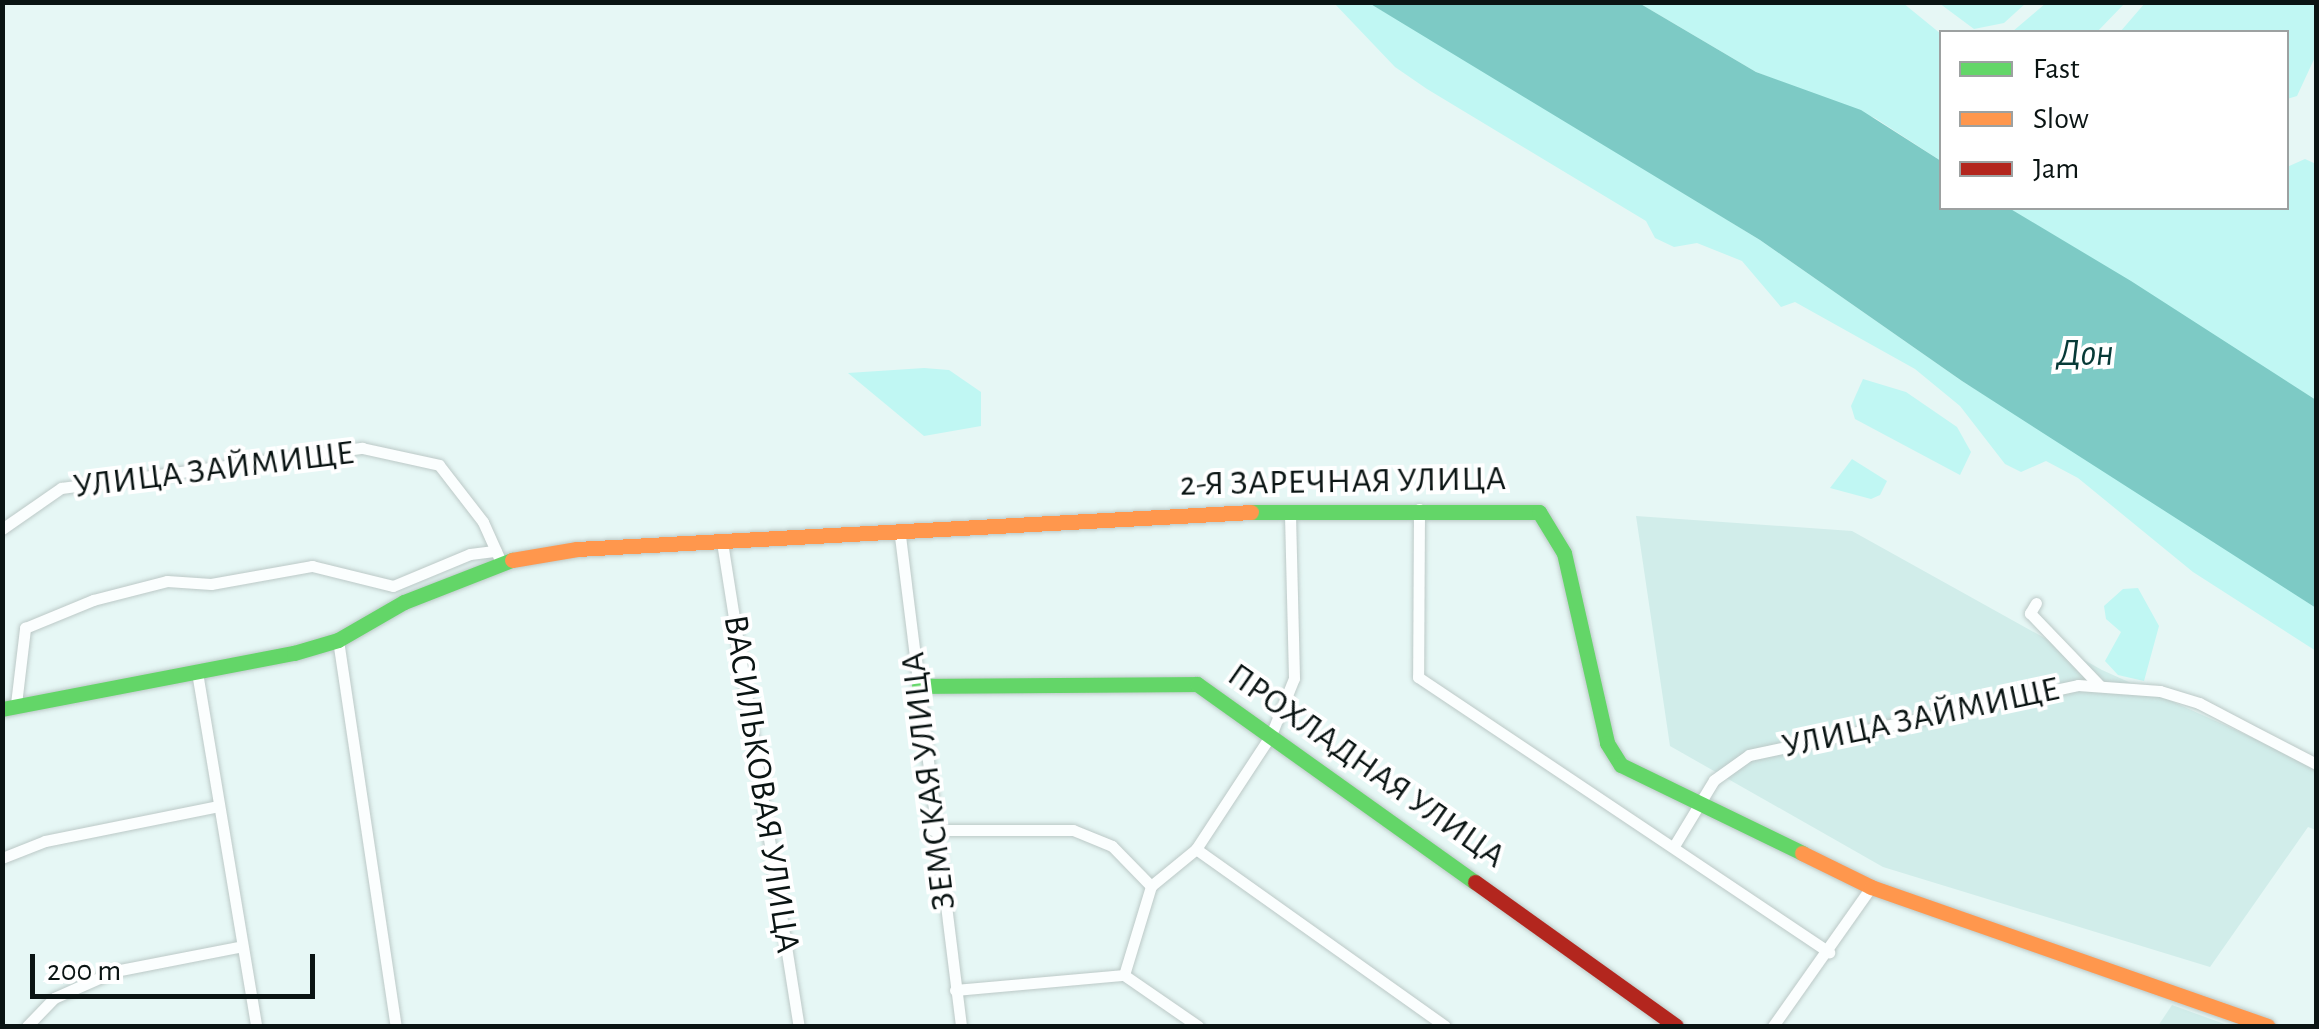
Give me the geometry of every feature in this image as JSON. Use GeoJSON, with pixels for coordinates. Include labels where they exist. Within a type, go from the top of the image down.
{"type":"FeatureCollection","features":[{"type":"Feature","properties":{"kind":"street","name":"УЛИЦА ЗАЙМИЩЕ"},"geometry":{"type":"LineString","coordinates":[[2,529],[61,488],[362,448],[440,465],[467,497],[498,557]]}},
{"type":"Feature","properties":{"kind":"street","name":"2-Я ЗАРЕЧНАЯ УЛИЦА"},"geometry":{"type":"LineString","coordinates":[[10,706],[196,672],[338,640],[404,602],[498,557],[722,542],[900,536],[1175,513],[1290,516],[1513,507],[1539,512],[1564,553],[1607,743],[1621,765],[1871,887],[2110,966],[2267,1026]]}},
{"type":"Feature","properties":{"kind":"street"},"geometry":{"type":"LineString","coordinates":[[1419,510],[1418,676],[1828,952]]}},
{"type":"Feature","properties":{"kind":"street"},"geometry":{"type":"LineString","coordinates":[[1124,975],[1151,886],[1196,849],[1271,735],[1294,678],[1290,516]]}},
{"type":"Feature","properties":{"kind":"street","name":"ЗЕМСКАЯ УЛИЦА"},"geometry":{"type":"LineString","coordinates":[[900,536],[960,1026]]}},
{"type":"Feature","properties":{"kind":"street","name":"ВАСИЛЬКОВАЯ УЛИЦА"},"geometry":{"type":"LineString","coordinates":[[722,542],[799,1026]]}},
{"type":"Feature","properties":{"kind":"street"},"geometry":{"type":"LineString","coordinates":[[10,706],[24,628],[93,600],[167,581],[211,584],[312,566],[393,586],[470,554],[498,557]]}},
{"type":"Feature","properties":{"kind":"street"},"geometry":{"type":"LineString","coordinates":[[2036,602],[2030,613],[2100,686]]}},
{"type":"Feature","properties":{"kind":"street"},"geometry":{"type":"LineString","coordinates":[[338,640],[396,1026]]}},
{"type":"Feature","properties":{"kind":"street"},"geometry":{"type":"LineString","coordinates":[[196,672],[218,806],[239,901],[239,947],[256,1026]]}},
{"type":"Feature","properties":{"kind":"street","name":"ПРОХЛАДНАЯ УЛИЦА"},"geometry":{"type":"LineString","coordinates":[[919,686],[1197,684],[1676,1026]]}},
{"type":"Feature","properties":{"kind":"street","name":"УЛИЦА ЗАЙМИЩЕ"},"geometry":{"type":"LineString","coordinates":[[1674,846],[1698,800],[1749,755],[2022,694],[2100,686],[2160,690],[2198,703],[2316,764]]}},
{"type":"Feature","properties":{"kind":"street"},"geometry":{"type":"LineString","coordinates":[[2,858],[45,841],[218,806]]}},
{"type":"Feature","properties":{"kind":"street"},"geometry":{"type":"LineString","coordinates":[[933,830],[1072,830],[1112,846],[1151,886]]}},
{"type":"Feature","properties":{"kind":"street"},"geometry":{"type":"LineString","coordinates":[[1196,849],[1445,1026]]}},
{"type":"Feature","properties":{"kind":"street"},"geometry":{"type":"LineString","coordinates":[[1773,1026],[1871,887]]}},
{"type":"Feature","properties":{"kind":"street"},"geometry":{"type":"LineString","coordinates":[[27,1026],[54,998],[115,970],[239,947]]}},
{"type":"Feature","properties":{"kind":"street"},"geometry":{"type":"LineString","coordinates":[[955,990],[1124,975],[1198,1026]]}},
{"type":"Feature","properties":{"kind":"shaded area"},"geometry":{"type":"Polygon","coordinates":[[[2046,2],[2125,3],[2099,30],[2014,30],[2046,2]]]}},
{"type":"Feature","properties":{"kind":"shaded area"},"geometry":{"type":"Polygon","coordinates":[[[1334,3],[1369,3],[1441,45],[1760,240],[1962,381],[2162,505],[2316,608],[2316,651],[2193,572],[2078,478],[2046,461],[2021,472],[2005,464],[1960,406],[1915,369],[1795,302],[1781,307],[1742,261],[1697,243],[1674,247],[1655,238],[1646,221],[1427,89],[1395,67],[1334,3]]]}},
{"type":"Feature","properties":{"kind":"shaded area"},"geometry":{"type":"Polygon","coordinates":[[[1639,3],[1903,3],[1939,32],[1939,160],[1875,118],[1756,72],[1639,3]]]}},
{"type":"Feature","properties":{"kind":"shaded area"},"geometry":{"type":"Polygon","coordinates":[[[1939,3],[2026,3],[2004,23],[1974,29],[1939,3]]]}},
{"type":"Feature","properties":{"kind":"shaded area"},"geometry":{"type":"Polygon","coordinates":[[[2145,3],[2316,3],[2316,55],[2297,96],[2289,98],[2289,30],[2122,30],[2145,3]]]}},
{"type":"Feature","properties":{"kind":"shaded area"},"geometry":{"type":"Polygon","coordinates":[[[2305,159],[2316,164],[2316,400],[2012,210],[2289,210],[2289,166],[2305,159]]]}},
{"type":"Feature","properties":{"kind":"shaded area"},"geometry":{"type":"Polygon","coordinates":[[[949,370],[981,392],[981,426],[924,436],[848,373],[949,370]]]}},
{"type":"Feature","properties":{"kind":"shaded area"},"geometry":{"type":"Polygon","coordinates":[[[1863,379],[1906,392],[1957,427],[1971,452],[1960,475],[1855,419],[1851,406],[1863,379]]]}},
{"type":"Feature","properties":{"kind":"shaded area"},"geometry":{"type":"Polygon","coordinates":[[[1852,459],[1887,481],[1880,495],[1871,499],[1830,488],[1852,459]]]}},
{"type":"Feature","properties":{"kind":"shaded area"},"geometry":{"type":"Polygon","coordinates":[[[1636,516],[1852,531],[2102,670],[2316,766],[2316,830],[2308,827],[2210,967],[1883,867],[1670,746],[1636,516]]]}},
{"type":"Feature","properties":{"kind":"shaded area"},"geometry":{"type":"Polygon","coordinates":[[[2138,588],[2159,626],[2144,681],[2118,675],[2105,661],[2121,632],[2106,619],[2104,606],[2123,589],[2138,588]]]}},
{"type":"Feature","properties":{"kind":"shaded area"},"geometry":{"type":"Polygon","coordinates":[[[2172,1005],[2230,1026],[2158,1026],[2172,1005]]]}},
{"type":"Feature","properties":{"kind":"water","name":"Дон"},"geometry":{"type":"Polygon","coordinates":[[[1369,3],[1639,3],[1756,72],[1861,110],[1939,160],[1939,210],[2012,210],[2131,281],[2316,400],[2316,608],[1962,381],[1760,240],[1369,3]]]}},
{"type":"Feature","properties":{"kind":"traffic: fast"},"geometry":{"type":"LineString","coordinates":[[1251,512],[1539,512],[1564,553],[1607,743],[1621,765],[1802,853]]}},
{"type":"Feature","properties":{"kind":"traffic: fast"},"geometry":{"type":"LineString","coordinates":[[2,709],[294,653],[338,640],[404,602],[512,560]]}},
{"type":"Feature","properties":{"kind":"traffic: fast"},"geometry":{"type":"LineString","coordinates":[[919,686],[1197,684],[1475,882]]}},
{"type":"Feature","properties":{"kind":"traffic: slow"},"geometry":{"type":"LineString","coordinates":[[512,560],[577,549],[1251,512]]}},
{"type":"Feature","properties":{"kind":"traffic: slow"},"geometry":{"type":"LineString","coordinates":[[1802,853],[1871,887],[2267,1026]]}},
{"type":"Feature","properties":{"kind":"traffic: jam"},"geometry":{"type":"LineString","coordinates":[[1475,882],[1676,1026]]}}]}
